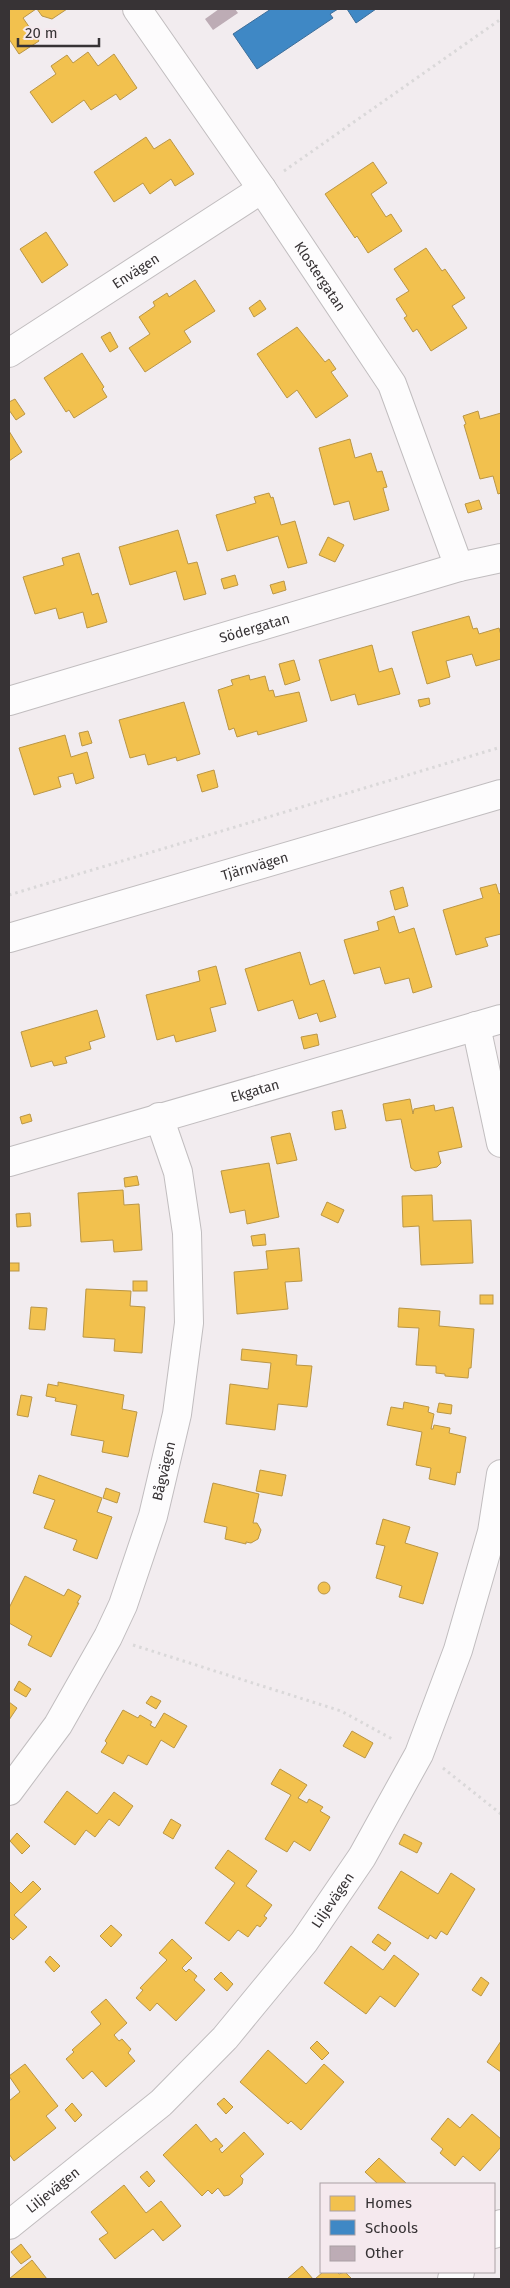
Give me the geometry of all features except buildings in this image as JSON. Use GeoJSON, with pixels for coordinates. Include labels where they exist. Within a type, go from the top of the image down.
{"type":"FeatureCollection","features":[{"type":"Feature","properties":{"kind":"street","name":"Klostergatan"},"geometry":{"type":"LineString","coordinates":[[137,9],[262,189],[392,384],[459,568]]}},
{"type":"Feature","properties":{"kind":"street","name":"Envägen"},"geometry":{"type":"LineString","coordinates":[[9,353],[262,189]]}},
{"type":"Feature","properties":{"kind":"street","name":"Södergatan"},"geometry":{"type":"LineString","coordinates":[[9,701],[459,568],[501,558]]}},
{"type":"Feature","properties":{"kind":"street","name":"Tjärnvägen"},"geometry":{"type":"LineString","coordinates":[[9,938],[501,794]]}},
{"type":"Feature","properties":{"kind":"street","name":"Ekgatan"},"geometry":{"type":"LineString","coordinates":[[9,1162],[159,1117],[489,1023]]}},
{"type":"Feature","properties":{"kind":"street"},"geometry":{"type":"LineString","coordinates":[[489,1023],[501,1143]]}},
{"type":"Feature","properties":{"kind":"street","name":"Bågvägen"},"geometry":{"type":"LineString","coordinates":[[9,1791],[58,1726],[108,1638],[123,1605],[153,1516],[177,1414],[189,1323],[187,1233],[178,1172],[159,1117]]}},
{"type":"Feature","properties":{"kind":"street","name":"Liljevägen"},"geometry":{"type":"LineString","coordinates":[[9,2226],[161,2103],[225,2038],[304,1942],[362,1857],[419,1754],[458,1650],[492,1532],[501,1474]]}},
{"type":"Feature","properties":{"kind":"path"},"geometry":{"type":"LineString","coordinates":[[262,189],[282,172],[501,19]]}},
{"type":"Feature","properties":{"kind":"path"},"geometry":{"type":"LineString","coordinates":[[9,895],[501,747]]}},
{"type":"Feature","properties":{"kind":"path"},"geometry":{"type":"LineString","coordinates":[[108,1638],[341,1711],[438,1763],[501,1814]]}}]}
